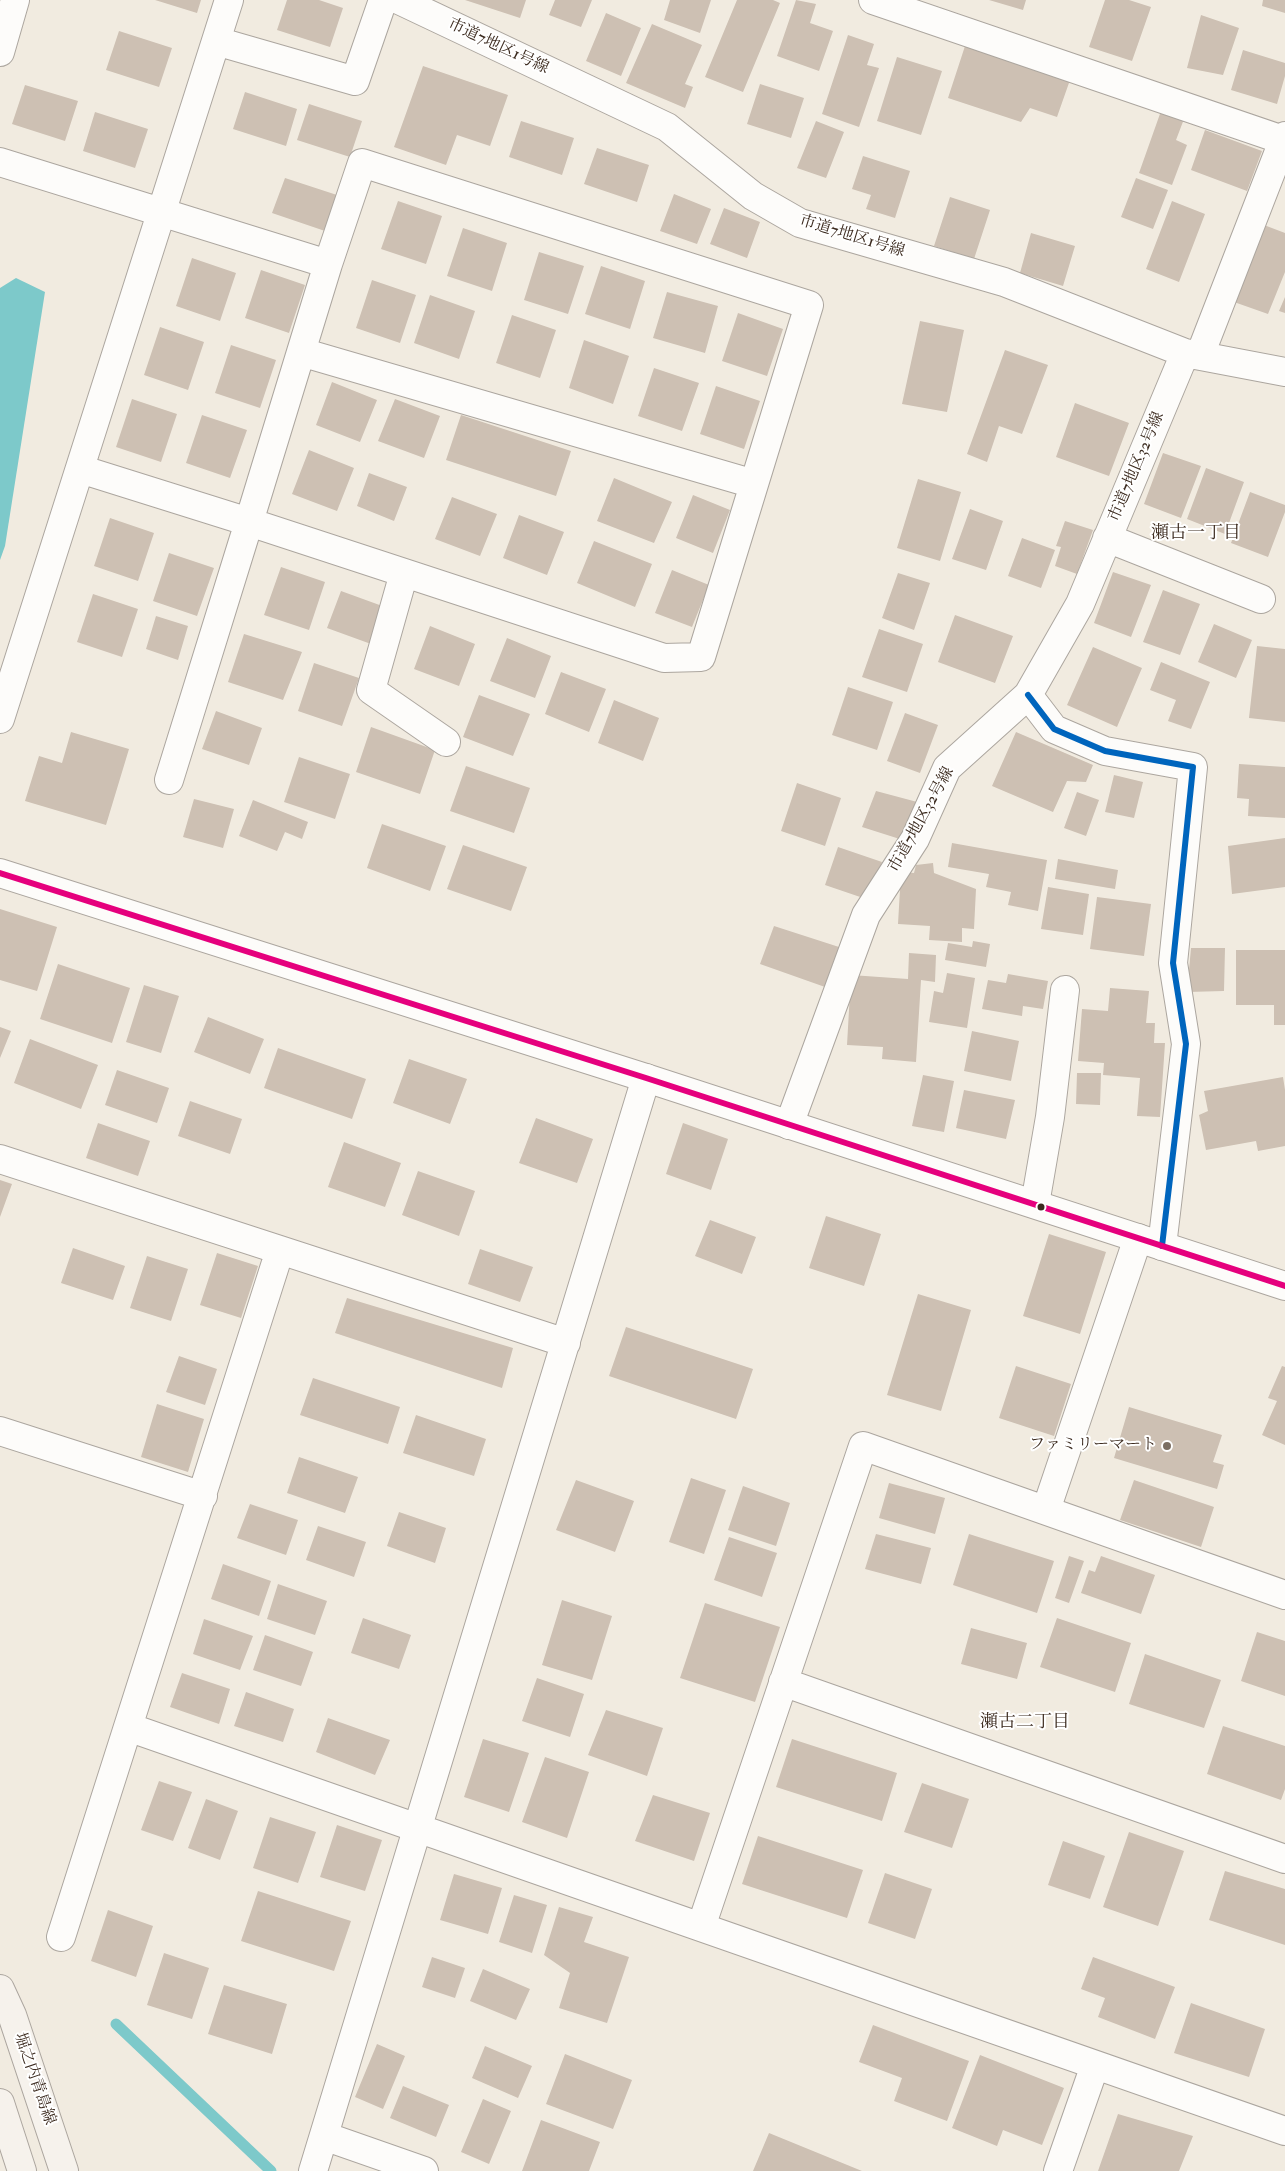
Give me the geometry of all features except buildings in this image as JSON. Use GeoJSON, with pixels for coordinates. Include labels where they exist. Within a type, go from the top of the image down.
{"type":"FeatureCollection","features":[{"type":"Feature","properties":{"kind":"main road","name":"堀之内青島線"},"geometry":{"type":"LineString","coordinates":[[0,1989],[12,2015],[64,2171]]}},
{"type":"Feature","properties":{"kind":"main road"},"geometry":{"type":"LineString","coordinates":[[0,2104],[22,2171]]}},
{"type":"Feature","properties":{"kind":"street"},"geometry":{"type":"LineString","coordinates":[[0,52],[15,0]]}},
{"type":"Feature","properties":{"kind":"street"},"geometry":{"type":"LineString","coordinates":[[1,713],[229,0]]}},
{"type":"Feature","properties":{"kind":"street"},"geometry":{"type":"LineString","coordinates":[[216,40],[355,81],[383,0]]}},
{"type":"Feature","properties":{"kind":"street","name":"市道7地区1号線"},"geometry":{"type":"LineString","coordinates":[[399,0],[667,127],[753,196],[800,223],[1004,282],[1192,354],[1285,372]]}},
{"type":"Feature","properties":{"kind":"street"},"geometry":{"type":"LineString","coordinates":[[873,0],[1284,138]]}},
{"type":"Feature","properties":{"kind":"street","name":"市道7地区32号線"},"geometry":{"type":"LineString","coordinates":[[789,1125],[866,914],[915,840],[947,768],[1028,695],[1080,604],[1107,538],[1192,354],[1284,138]]}},
{"type":"Feature","properties":{"kind":"street"},"geometry":{"type":"LineString","coordinates":[[0,162],[328,264]]}},
{"type":"Feature","properties":{"kind":"street"},"geometry":{"type":"LineString","coordinates":[[80,469],[248,522],[664,658],[700,657],[809,305],[362,163],[328,264],[248,522],[169,780]]}},
{"type":"Feature","properties":{"kind":"street"},"geometry":{"type":"LineString","coordinates":[[301,352],[754,484]]}},
{"type":"Feature","properties":{"kind":"street"},"geometry":{"type":"LineString","coordinates":[[1107,538],[1261,599]]}},
{"type":"Feature","properties":{"kind":"street"},"geometry":{"type":"LineString","coordinates":[[404,573],[371,690],[446,742]]}},
{"type":"Feature","properties":{"kind":"street"},"geometry":{"type":"LineString","coordinates":[[1028,695],[1054,729],[1062,733],[1105,751],[1193,767],[1173,963],[1186,1044],[1150,1242],[1046,1510]]}},
{"type":"Feature","properties":{"kind":"street"},"geometry":{"type":"LineString","coordinates":[[0,873],[646,1078],[1285,1286]]}},
{"type":"Feature","properties":{"kind":"street"},"geometry":{"type":"LineString","coordinates":[[1035,1204],[1050,1117],[1065,990]]}},
{"type":"Feature","properties":{"kind":"street"},"geometry":{"type":"LineString","coordinates":[[313,2171],[416,1827],[646,1078]]}},
{"type":"Feature","properties":{"kind":"street"},"geometry":{"type":"LineString","coordinates":[[0,1159],[566,1343]]}},
{"type":"Feature","properties":{"kind":"street"},"geometry":{"type":"LineString","coordinates":[[61,1937],[280,1250]]}},
{"type":"Feature","properties":{"kind":"street"},"geometry":{"type":"LineString","coordinates":[[0,1431],[203,1496]]}},
{"type":"Feature","properties":{"kind":"street"},"geometry":{"type":"LineString","coordinates":[[700,1927],[863,1446],[1285,1595]]}},
{"type":"Feature","properties":{"kind":"street"},"geometry":{"type":"LineString","coordinates":[[783,1682],[1285,1859]]}},
{"type":"Feature","properties":{"kind":"street"},"geometry":{"type":"LineString","coordinates":[[128,1727],[1095,2065],[1283,2124]]}},
{"type":"Feature","properties":{"kind":"street"},"geometry":{"type":"LineString","coordinates":[[1058,2171],[1095,2065]]}},
{"type":"Feature","properties":{"kind":"street"},"geometry":{"type":"LineString","coordinates":[[324,2136],[424,2171]]}},
{"type":"Feature","properties":{"kind":"water"},"geometry":{"type":"Polygon","coordinates":[[[16,278],[45,292],[5,546],[0,560],[0,288],[16,278]]]}},
{"type":"Feature","properties":{"kind":"waterway"},"geometry":{"type":"LineString","coordinates":[[116,2024],[271,2171]]}},
{"type":"Feature","properties":{"kind":"transit line"},"geometry":{"type":"LineString","coordinates":[[1028,695],[1054,729],[1105,751],[1193,767],[1173,963],[1186,1044],[1162,1246]]}},
{"type":"Feature","properties":{"kind":"transit line"},"geometry":{"type":"LineString","coordinates":[[0,873],[646,1078],[1285,1286]]}},
{"type":"Feature","properties":{"kind":"place","name":"ファミリーマート"},"geometry":{"type":"Point","coordinates":[1167,1446]}},
{"type":"Feature","properties":{"kind":"district","name":"瀬古一丁目"},"geometry":{"type":"Point","coordinates":[1196,534]}},
{"type":"Feature","properties":{"kind":"district","name":"瀬古二丁目"},"geometry":{"type":"Point","coordinates":[1025,1723]}}]}
